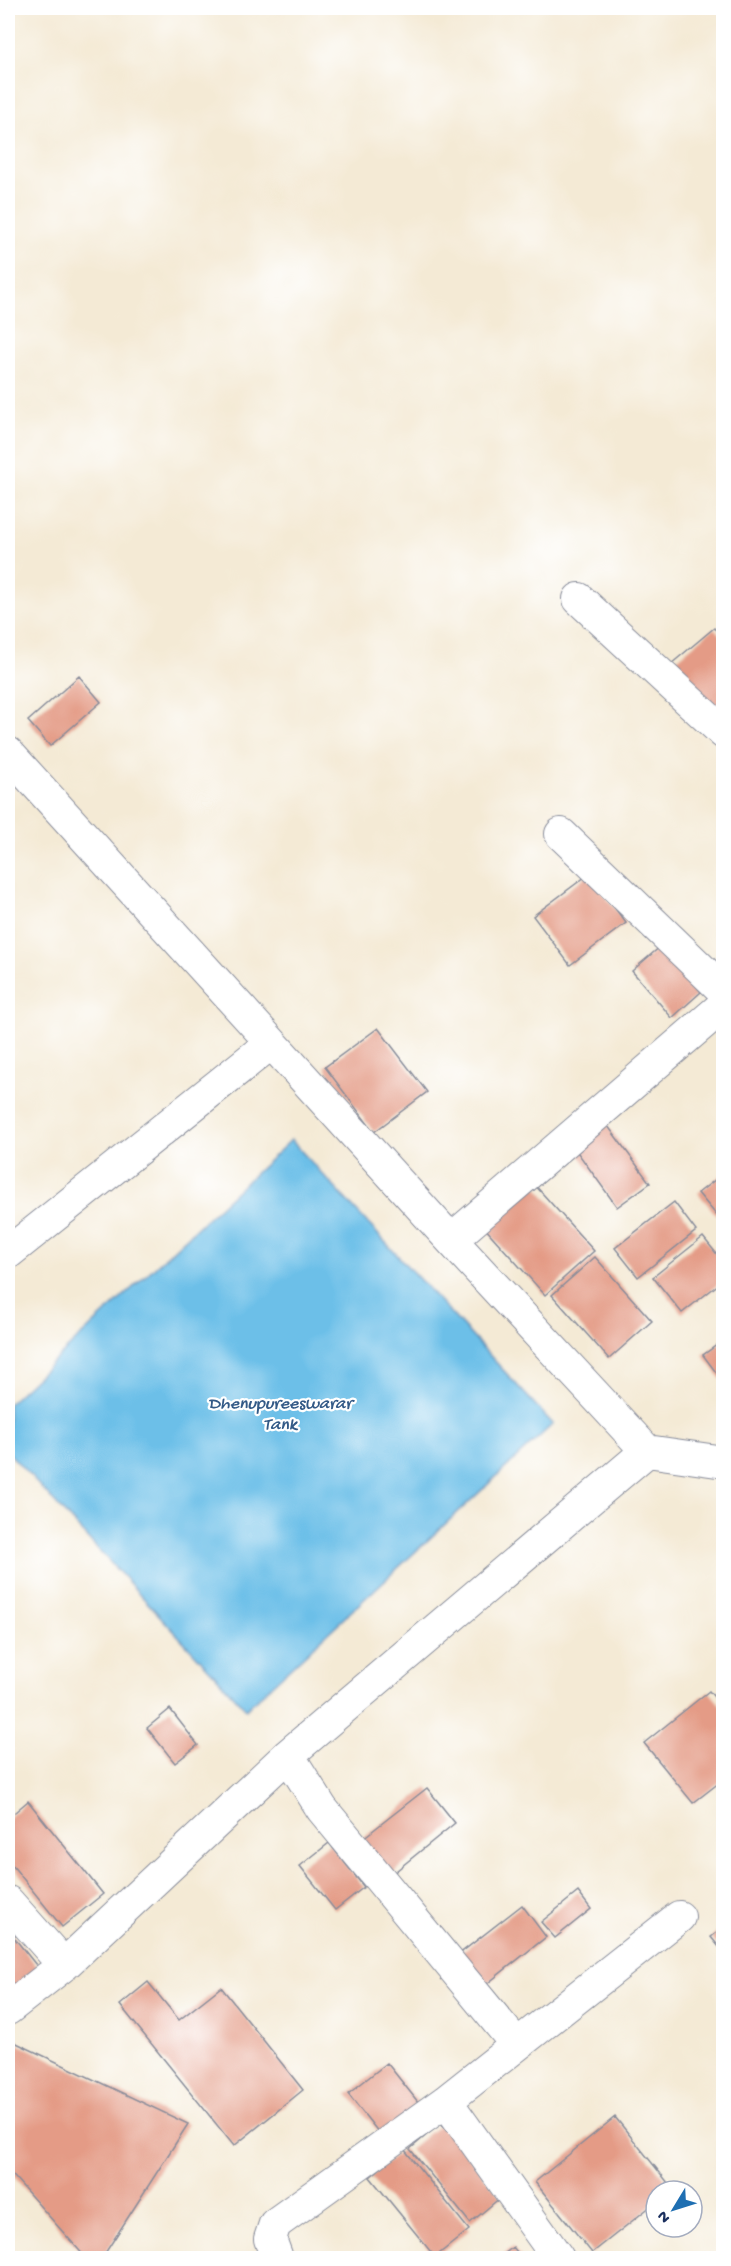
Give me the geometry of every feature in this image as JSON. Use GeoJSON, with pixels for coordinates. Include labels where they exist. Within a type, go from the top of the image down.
{"type":"FeatureCollection","features":[{"type":"Feature","properties":{"kind":"street"},"geometry":{"type":"LineString","coordinates":[[579,599],[723,734]]}},
{"type":"Feature","properties":{"kind":"street"},"geometry":{"type":"LineString","coordinates":[[8,753],[451,1240],[647,1451],[723,1462]]}},
{"type":"Feature","properties":{"kind":"street"},"geometry":{"type":"LineString","coordinates":[[561,834],[723,991]]}},
{"type":"Feature","properties":{"kind":"street"},"geometry":{"type":"LineString","coordinates":[[451,1240],[723,1005]]}},
{"type":"Feature","properties":{"kind":"street"},"geometry":{"type":"LineString","coordinates":[[8,1253],[271,1043]]}},
{"type":"Feature","properties":{"kind":"street"},"geometry":{"type":"LineString","coordinates":[[8,2008],[64,1965],[288,1755],[647,1451]]}},
{"type":"Feature","properties":{"kind":"street"},"geometry":{"type":"LineString","coordinates":[[288,1755],[322,1809],[517,2045]]}},
{"type":"Feature","properties":{"kind":"street"},"geometry":{"type":"LineString","coordinates":[[8,1902],[64,1965]]}},
{"type":"Feature","properties":{"kind":"street"},"geometry":{"type":"LineString","coordinates":[[277,2259],[270,2239],[275,2224],[446,2101],[680,1917]]}},
{"type":"Feature","properties":{"kind":"street"},"geometry":{"type":"LineString","coordinates":[[446,2101],[558,2259]]}},
{"type":"Feature","properties":{"kind":"water","name":"Dhenupureeswarar Tank"},"geometry":{"type":"Polygon","coordinates":[[[291,1140],[553,1424],[246,1709],[8,1452],[8,1404],[291,1140]]]}},
{"type":"Feature","properties":{"kind":"building"},"geometry":{"type":"Polygon","coordinates":[[[714,628],[724,639],[724,726],[671,664],[714,628]]]}},
{"type":"Feature","properties":{"kind":"building"},"geometry":{"type":"Polygon","coordinates":[[[79,676],[101,702],[50,746],[28,721],[79,676]]]}},
{"type":"Feature","properties":{"kind":"building"},"geometry":{"type":"Polygon","coordinates":[[[589,874],[626,923],[570,965],[533,916],[589,874]]]}},
{"type":"Feature","properties":{"kind":"building"},"geometry":{"type":"Polygon","coordinates":[[[661,946],[701,992],[672,1018],[632,971],[661,946]]]}},
{"type":"Feature","properties":{"kind":"building"},"geometry":{"type":"Polygon","coordinates":[[[378,1028],[427,1092],[374,1132],[325,1067],[378,1028]]]}},
{"type":"Feature","properties":{"kind":"building"},"geometry":{"type":"Polygon","coordinates":[[[602,1118],[650,1183],[617,1207],[570,1142],[602,1118]]]}},
{"type":"Feature","properties":{"kind":"building"},"geometry":{"type":"Polygon","coordinates":[[[724,1173],[724,1224],[698,1193],[724,1173]]]}},
{"type":"Feature","properties":{"kind":"building"},"geometry":{"type":"Polygon","coordinates":[[[533,1183],[594,1251],[545,1295],[484,1227],[533,1183]]]}},
{"type":"Feature","properties":{"kind":"building"},"geometry":{"type":"Polygon","coordinates":[[[674,1202],[696,1231],[638,1277],[615,1248],[674,1202]]]}},
{"type":"Feature","properties":{"kind":"building"},"geometry":{"type":"Polygon","coordinates":[[[703,1237],[724,1263],[724,1280],[682,1313],[653,1277],[703,1237]]]}},
{"type":"Feature","properties":{"kind":"building"},"geometry":{"type":"Polygon","coordinates":[[[595,1257],[652,1321],[609,1359],[552,1295],[595,1257]]]}},
{"type":"Feature","properties":{"kind":"building"},"geometry":{"type":"Polygon","coordinates":[[[724,1340],[724,1383],[703,1355],[724,1340]]]}},
{"type":"Feature","properties":{"kind":"building"},"geometry":{"type":"Polygon","coordinates":[[[709,1691],[724,1709],[724,1779],[693,1803],[644,1743],[709,1691]]]}},
{"type":"Feature","properties":{"kind":"building"},"geometry":{"type":"Polygon","coordinates":[[[170,1709],[198,1745],[175,1763],[147,1728],[170,1709]]]}},
{"type":"Feature","properties":{"kind":"building"},"geometry":{"type":"Polygon","coordinates":[[[427,1788],[455,1823],[391,1875],[362,1839],[427,1788]]]}},
{"type":"Feature","properties":{"kind":"building"},"geometry":{"type":"Polygon","coordinates":[[[28,1801],[103,1894],[62,1927],[8,1860],[8,1818],[28,1801]]]}},
{"type":"Feature","properties":{"kind":"building"},"geometry":{"type":"Polygon","coordinates":[[[329,1843],[364,1887],[335,1910],[300,1866],[329,1843]]]}},
{"type":"Feature","properties":{"kind":"building"},"geometry":{"type":"Polygon","coordinates":[[[578,1892],[591,1909],[555,1938],[541,1922],[578,1892]]]}},
{"type":"Feature","properties":{"kind":"building"},"geometry":{"type":"Polygon","coordinates":[[[522,1905],[546,1937],[483,1987],[458,1955],[522,1905]]]}},
{"type":"Feature","properties":{"kind":"building"},"geometry":{"type":"Polygon","coordinates":[[[724,1927],[724,1953],[711,1937],[724,1927]]]}},
{"type":"Feature","properties":{"kind":"building"},"geometry":{"type":"Polygon","coordinates":[[[8,1930],[40,1970],[8,1996],[8,1930]]]}},
{"type":"Feature","properties":{"kind":"building"},"geometry":{"type":"Polygon","coordinates":[[[148,1982],[179,2020],[221,1987],[303,2090],[234,2146],[120,2005],[148,1982]]]}},
{"type":"Feature","properties":{"kind":"building"},"geometry":{"type":"Polygon","coordinates":[[[8,2039],[188,2124],[102,2258],[86,2258],[8,2170],[8,2039]]]}},
{"type":"Feature","properties":{"kind":"building"},"geometry":{"type":"Polygon","coordinates":[[[387,2063],[426,2112],[387,2143],[348,2094],[387,2063]]]}},
{"type":"Feature","properties":{"kind":"building"},"geometry":{"type":"Polygon","coordinates":[[[615,2117],[665,2179],[644,2179],[644,2212],[592,2253],[535,2182],[615,2117]]]}},
{"type":"Feature","properties":{"kind":"building"},"geometry":{"type":"Polygon","coordinates":[[[441,2123],[501,2197],[470,2223],[410,2149],[441,2123]]]}},
{"type":"Feature","properties":{"kind":"building"},"geometry":{"type":"Polygon","coordinates":[[[404,2149],[469,2230],[435,2257],[370,2177],[404,2149]]]}},
{"type":"Feature","properties":{"kind":"building"},"geometry":{"type":"Polygon","coordinates":[[[513,2247],[522,2258],[499,2258],[513,2247]]]}}]}
